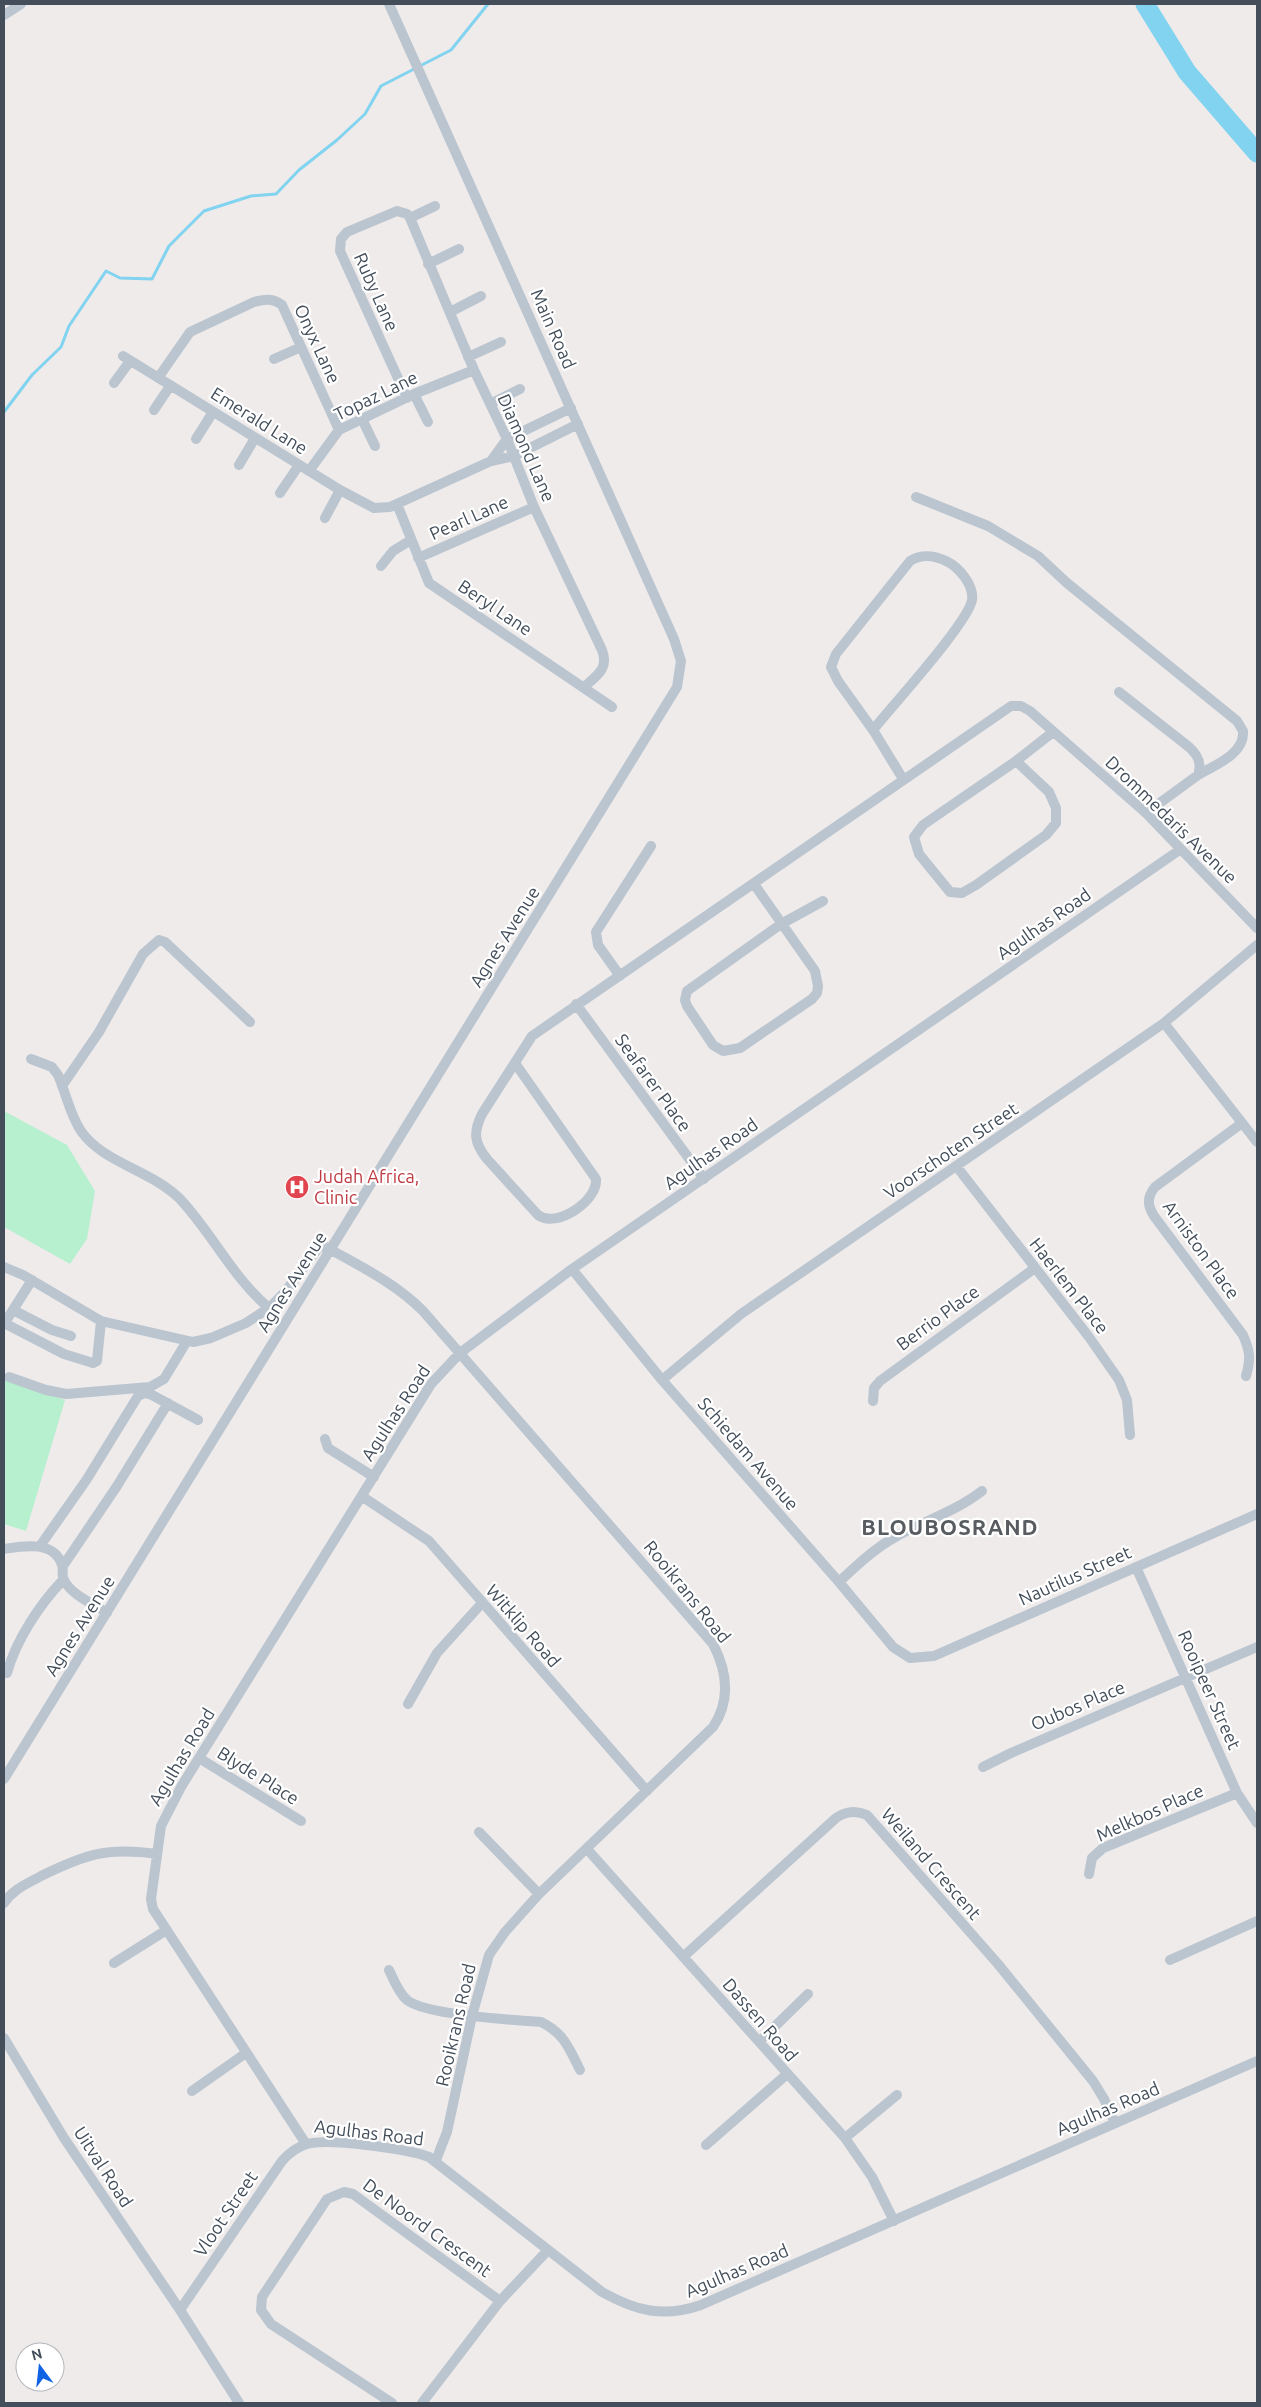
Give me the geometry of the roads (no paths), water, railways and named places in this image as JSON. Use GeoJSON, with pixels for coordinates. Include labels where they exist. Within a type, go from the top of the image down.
{"type":"FeatureCollection","features":[{"type":"Feature","properties":{"kind":"street"},"geometry":{"type":"LineString","coordinates":[[4,15],[21,4]]}},
{"type":"Feature","properties":{"kind":"street","name":"Main Road"},"geometry":{"type":"LineString","coordinates":[[389,4],[674,639],[681,660],[681,670]]}},
{"type":"Feature","properties":{"kind":"street"},"geometry":{"type":"LineString","coordinates":[[408,216],[435,206]]}},
{"type":"Feature","properties":{"kind":"street","name":"Ruby Lane"},"geometry":{"type":"LineString","coordinates":[[408,216],[394,211],[351,229],[344,235],[340,245],[344,259],[410,396]]}},
{"type":"Feature","properties":{"kind":"street","name":"Diamond Lane"},"geometry":{"type":"LineString","coordinates":[[408,216],[468,357],[507,439],[534,507],[605,656],[603,669],[584,687]]}},
{"type":"Feature","properties":{"kind":"street"},"geometry":{"type":"LineString","coordinates":[[428,264],[459,249]]}},
{"type":"Feature","properties":{"kind":"street"},"geometry":{"type":"LineString","coordinates":[[450,312],[482,296]]}},
{"type":"Feature","properties":{"kind":"street","name":"Onyx Lane"},"geometry":{"type":"LineString","coordinates":[[158,378],[190,332],[263,300],[277,301],[282,306],[339,430]]}},
{"type":"Feature","properties":{"kind":"street"},"geometry":{"type":"LineString","coordinates":[[468,357],[501,342]]}},
{"type":"Feature","properties":{"kind":"street"},"geometry":{"type":"LineString","coordinates":[[274,359],[301,347]]}},
{"type":"Feature","properties":{"kind":"street","name":"Emerald Lane"},"geometry":{"type":"LineString","coordinates":[[114,383],[126,359],[368,506],[381,508],[397,504]]}},
{"type":"Feature","properties":{"kind":"street","name":"Topaz Lane"},"geometry":{"type":"LineString","coordinates":[[309,471],[339,430],[410,396],[474,370]]}},
{"type":"Feature","properties":{"kind":"street"},"geometry":{"type":"LineString","coordinates":[[154,410],[170,386]]}},
{"type":"Feature","properties":{"kind":"street"},"geometry":{"type":"LineString","coordinates":[[490,404],[520,389]]}},
{"type":"Feature","properties":{"kind":"street"},"geometry":{"type":"LineString","coordinates":[[410,396],[428,422]]}},
{"type":"Feature","properties":{"kind":"street"},"geometry":{"type":"LineString","coordinates":[[490,461],[507,439],[571,408]]}},
{"type":"Feature","properties":{"kind":"street"},"geometry":{"type":"LineString","coordinates":[[196,439],[213,412]]}},
{"type":"Feature","properties":{"kind":"street"},"geometry":{"type":"LineString","coordinates":[[362,419],[375,446]]}},
{"type":"Feature","properties":{"kind":"street"},"geometry":{"type":"LineString","coordinates":[[397,504],[490,461],[514,456],[578,424]]}},
{"type":"Feature","properties":{"kind":"street"},"geometry":{"type":"LineString","coordinates":[[239,465],[255,438]]}},
{"type":"Feature","properties":{"kind":"street"},"geometry":{"type":"LineString","coordinates":[[280,493],[299,465]]}},
{"type":"Feature","properties":{"kind":"street"},"geometry":{"type":"LineString","coordinates":[[325,518],[340,490]]}},
{"type":"Feature","properties":{"kind":"street"},"geometry":{"type":"LineString","coordinates":[[916,497],[988,526],[1038,556],[1067,583],[1237,722],[1243,731],[1240,745],[1230,756],[1198,775],[1146,813]]}},
{"type":"Feature","properties":{"kind":"street","name":"Beryl Lane"},"geometry":{"type":"LineString","coordinates":[[397,504],[425,576],[434,587],[612,707]]}},
{"type":"Feature","properties":{"kind":"street","name":"Pearl Lane"},"geometry":{"type":"LineString","coordinates":[[418,558],[534,507]]}},
{"type":"Feature","properties":{"kind":"street"},"geometry":{"type":"LineString","coordinates":[[381,566],[393,551],[411,540]]}},
{"type":"Feature","properties":{"kind":"street"},"geometry":{"type":"LineString","coordinates":[[873,730],[967,613],[972,595],[957,567],[949,562],[923,556],[910,561],[834,657],[831,667],[833,673],[873,730],[904,779]]}},
{"type":"Feature","properties":{"kind":"street","name":"Agnes Avenue"},"geometry":{"type":"LineString","coordinates":[[4,1779],[7,1768],[107,1612],[673,696],[681,670]]}},
{"type":"Feature","properties":{"kind":"street"},"geometry":{"type":"LineString","coordinates":[[1119,692],[1194,752],[1200,763],[1198,775]]}},
{"type":"Feature","properties":{"kind":"street","name":"Drommedaris Avenue"},"geometry":{"type":"LineString","coordinates":[[515,1063],[596,1179],[594,1193],[580,1206],[557,1220],[544,1220],[538,1216],[483,1154],[475,1138],[476,1126],[482,1114],[532,1036],[1011,706],[1026,708],[1146,813],[1257,928]]}},
{"type":"Feature","properties":{"kind":"street"},"geometry":{"type":"LineString","coordinates":[[1016,761],[1049,792],[1056,808],[1056,823],[1046,835],[976,885],[962,893],[950,892],[919,854],[914,837],[917,831],[922,825],[1016,761],[1053,732]]}},
{"type":"Feature","properties":{"kind":"street"},"geometry":{"type":"LineString","coordinates":[[620,976],[598,945],[596,932],[651,846]]}},
{"type":"Feature","properties":{"kind":"street","name":"Agulhas Road"},"geometry":{"type":"LineString","coordinates":[[1181,849],[572,1269],[460,1353],[431,1384],[363,1497],[199,1758],[164,1818],[151,1899],[165,1931],[306,2144],[341,2143],[412,2152],[436,2160],[592,2285],[620,2302],[643,2310],[670,2313],[701,2305],[1257,2061]]}},
{"type":"Feature","properties":{"kind":"street"},"geometry":{"type":"LineString","coordinates":[[754,884],[781,924],[815,971],[818,986],[817,993],[740,1048],[728,1052],[717,1049],[687,1006],[685,1000],[687,992],[781,924],[823,901]]}},
{"type":"Feature","properties":{"kind":"street"},"geometry":{"type":"LineString","coordinates":[[62,1086],[99,1032],[143,954],[159,940],[165,942],[250,1022]]}},
{"type":"Feature","properties":{"kind":"street","name":"Voorschoten Street"},"geometry":{"type":"LineString","coordinates":[[662,1380],[741,1314],[1164,1023],[1257,945]]}},
{"type":"Feature","properties":{"kind":"street","name":"Seafarer Place"},"geometry":{"type":"LineString","coordinates":[[576,1004],[704,1179]]}},
{"type":"Feature","properties":{"kind":"street"},"geometry":{"type":"LineString","coordinates":[[1164,1023],[1257,1142]]}},
{"type":"Feature","properties":{"kind":"street"},"geometry":{"type":"LineString","coordinates":[[32,1059],[52,1068],[82,1132],[110,1157],[162,1183],[178,1198],[205,1228],[250,1292],[269,1308]]}},
{"type":"Feature","properties":{"kind":"street","name":"Arniston Place"},"geometry":{"type":"LineString","coordinates":[[1242,1123],[1156,1187],[1149,1197],[1148,1204],[1154,1216],[1243,1335],[1251,1360],[1246,1376]]}},
{"type":"Feature","properties":{"kind":"street","name":"Haerlem Place"},"geometry":{"type":"LineString","coordinates":[[957,1167],[1089,1337],[1122,1384],[1130,1412],[1130,1435]]}},
{"type":"Feature","properties":{"kind":"street"},"geometry":{"type":"LineString","coordinates":[[4,1267],[32,1280],[101,1321],[187,1341],[201,1341],[246,1323],[269,1308],[299,1275],[316,1249],[322,1246],[331,1250]]}},
{"type":"Feature","properties":{"kind":"street","name":"Rooikrans Road"},"geometry":{"type":"LineString","coordinates":[[331,1250],[366,1268],[404,1293],[460,1353],[713,1644],[725,1674],[725,1699],[716,1722],[707,1734],[539,1894],[505,1932],[490,1955],[472,2016],[453,2109],[436,2160]]}},
{"type":"Feature","properties":{"kind":"street","name":"Berrio Place"},"geometry":{"type":"LineString","coordinates":[[873,1401],[874,1388],[880,1381],[1035,1268]]}},
{"type":"Feature","properties":{"kind":"street","name":"Schiedam Avenue"},"geometry":{"type":"LineString","coordinates":[[572,1269],[662,1380],[839,1582],[887,1641],[904,1656]]}},
{"type":"Feature","properties":{"kind":"street"},"geometry":{"type":"LineString","coordinates":[[32,1280],[4,1323],[64,1354],[93,1363],[97,1361],[101,1321]]}},
{"type":"Feature","properties":{"kind":"street"},"geometry":{"type":"LineString","coordinates":[[13,1310],[52,1330],[71,1336]]}},
{"type":"Feature","properties":{"kind":"street"},"geometry":{"type":"LineString","coordinates":[[9,1377],[46,1390],[66,1394],[150,1387],[164,1379],[187,1341]]}},
{"type":"Feature","properties":{"kind":"street"},"geometry":{"type":"LineString","coordinates":[[40,1546],[87,1479],[138,1396],[148,1394],[198,1420]]}},
{"type":"Feature","properties":{"kind":"street"},"geometry":{"type":"LineString","coordinates":[[7,1673],[12,1659],[40,1609],[63,1580],[63,1566],[117,1486],[168,1403]]}},
{"type":"Feature","properties":{"kind":"street"},"geometry":{"type":"LineString","coordinates":[[325,1439],[328,1448],[374,1477]]}},
{"type":"Feature","properties":{"kind":"street"},"geometry":{"type":"LineString","coordinates":[[839,1582],[894,1537],[954,1510],[982,1491]]}},
{"type":"Feature","properties":{"kind":"street","name":"Witklip Road"},"geometry":{"type":"LineString","coordinates":[[363,1497],[429,1540],[647,1791]]}},
{"type":"Feature","properties":{"kind":"street","name":"Nautilus Street"},"geometry":{"type":"LineString","coordinates":[[904,1656],[916,1659],[934,1656],[1257,1514]]}},
{"type":"Feature","properties":{"kind":"street"},"geometry":{"type":"LineString","coordinates":[[4,1549],[40,1546],[52,1552],[63,1566]]}},
{"type":"Feature","properties":{"kind":"street","name":"Rooipeer Street"},"geometry":{"type":"LineString","coordinates":[[1136,1567],[1236,1793],[1257,1823]]}},
{"type":"Feature","properties":{"kind":"street"},"geometry":{"type":"LineString","coordinates":[[63,1580],[75,1592],[107,1612]]}},
{"type":"Feature","properties":{"kind":"street"},"geometry":{"type":"LineString","coordinates":[[408,1704],[437,1653],[482,1603]]}},
{"type":"Feature","properties":{"kind":"street","name":"Oubos Place"},"geometry":{"type":"LineString","coordinates":[[983,1767],[1257,1647]]}},
{"type":"Feature","properties":{"kind":"street","name":"Blyde Place"},"geometry":{"type":"LineString","coordinates":[[199,1758],[301,1821]]}},
{"type":"Feature","properties":{"kind":"street","name":"Melkbos Place"},"geometry":{"type":"LineString","coordinates":[[1089,1874],[1092,1858],[1103,1848],[1236,1793]]}},
{"type":"Feature","properties":{"kind":"street","name":"Weiland Crescent"},"geometry":{"type":"LineString","coordinates":[[683,1957],[836,1818],[850,1812],[861,1812],[867,1815],[922,1880],[998,1964],[1093,2081],[1104,2099],[1114,2123]]}},
{"type":"Feature","properties":{"kind":"street"},"geometry":{"type":"LineString","coordinates":[[479,1832],[539,1894]]}},
{"type":"Feature","properties":{"kind":"street","name":"Dassen Road"},"geometry":{"type":"LineString","coordinates":[[587,1849],[760,2041],[786,2075],[845,2138],[872,2177],[894,2221]]}},
{"type":"Feature","properties":{"kind":"street"},"geometry":{"type":"LineString","coordinates":[[4,1903],[20,1887],[83,1857],[118,1850],[157,1854]]}},
{"type":"Feature","properties":{"kind":"street"},"geometry":{"type":"LineString","coordinates":[[1170,1960],[1257,1921]]}},
{"type":"Feature","properties":{"kind":"street"},"geometry":{"type":"LineString","coordinates":[[114,1963],[165,1931]]}},
{"type":"Feature","properties":{"kind":"street"},"geometry":{"type":"LineString","coordinates":[[389,1970],[401,1993],[415,2005],[472,2016],[541,2022],[550,2026],[559,2032],[580,2070]]}},
{"type":"Feature","properties":{"kind":"street"},"geometry":{"type":"LineString","coordinates":[[760,2041],[808,1994]]}},
{"type":"Feature","properties":{"kind":"street","name":"Uitval Road"},"geometry":{"type":"LineString","coordinates":[[4,2038],[64,2138],[180,2310],[239,2403]]}},
{"type":"Feature","properties":{"kind":"street"},"geometry":{"type":"LineString","coordinates":[[192,2091],[246,2053]]}},
{"type":"Feature","properties":{"kind":"street"},"geometry":{"type":"LineString","coordinates":[[706,2146],[786,2075]]}},
{"type":"Feature","properties":{"kind":"street"},"geometry":{"type":"LineString","coordinates":[[845,2138],[897,2095]]}},
{"type":"Feature","properties":{"kind":"street","name":"Vloot Street"},"geometry":{"type":"LineString","coordinates":[[180,2310],[282,2161],[295,2149],[306,2144]]}},
{"type":"Feature","properties":{"kind":"street","name":"De Noord Crescent"},"geometry":{"type":"LineString","coordinates":[[392,2403],[271,2324],[261,2310],[262,2297],[327,2199],[336,2193],[353,2194],[500,2301]]}},
{"type":"Feature","properties":{"kind":"street","name":"De Noord Crescent"},"geometry":{"type":"LineString","coordinates":[[422,2403],[500,2301],[548,2250]]}},
{"type":"Feature","properties":{"kind":"waterway"},"geometry":{"type":"LineString","coordinates":[[4,412],[32,375],[61,347],[69,326],[106,271],[120,278],[152,279],[169,246],[204,211],[251,196],[276,194],[299,170],[337,140],[365,114],[381,86],[451,50],[488,4]]}},
{"type":"Feature","properties":{"kind":"waterway"},"geometry":{"type":"LineString","coordinates":[[1145,4],[1187,72],[1257,153]]}},
{"type":"Feature","properties":{"kind":"place","name":"Judah Africa, Clinic"},"geometry":{"type":"Point","coordinates":[297,1187]}},
{"type":"Feature","properties":{"kind":"district","name":"BLOUBOSRAND"},"geometry":{"type":"Point","coordinates":[950,1527]}}]}
